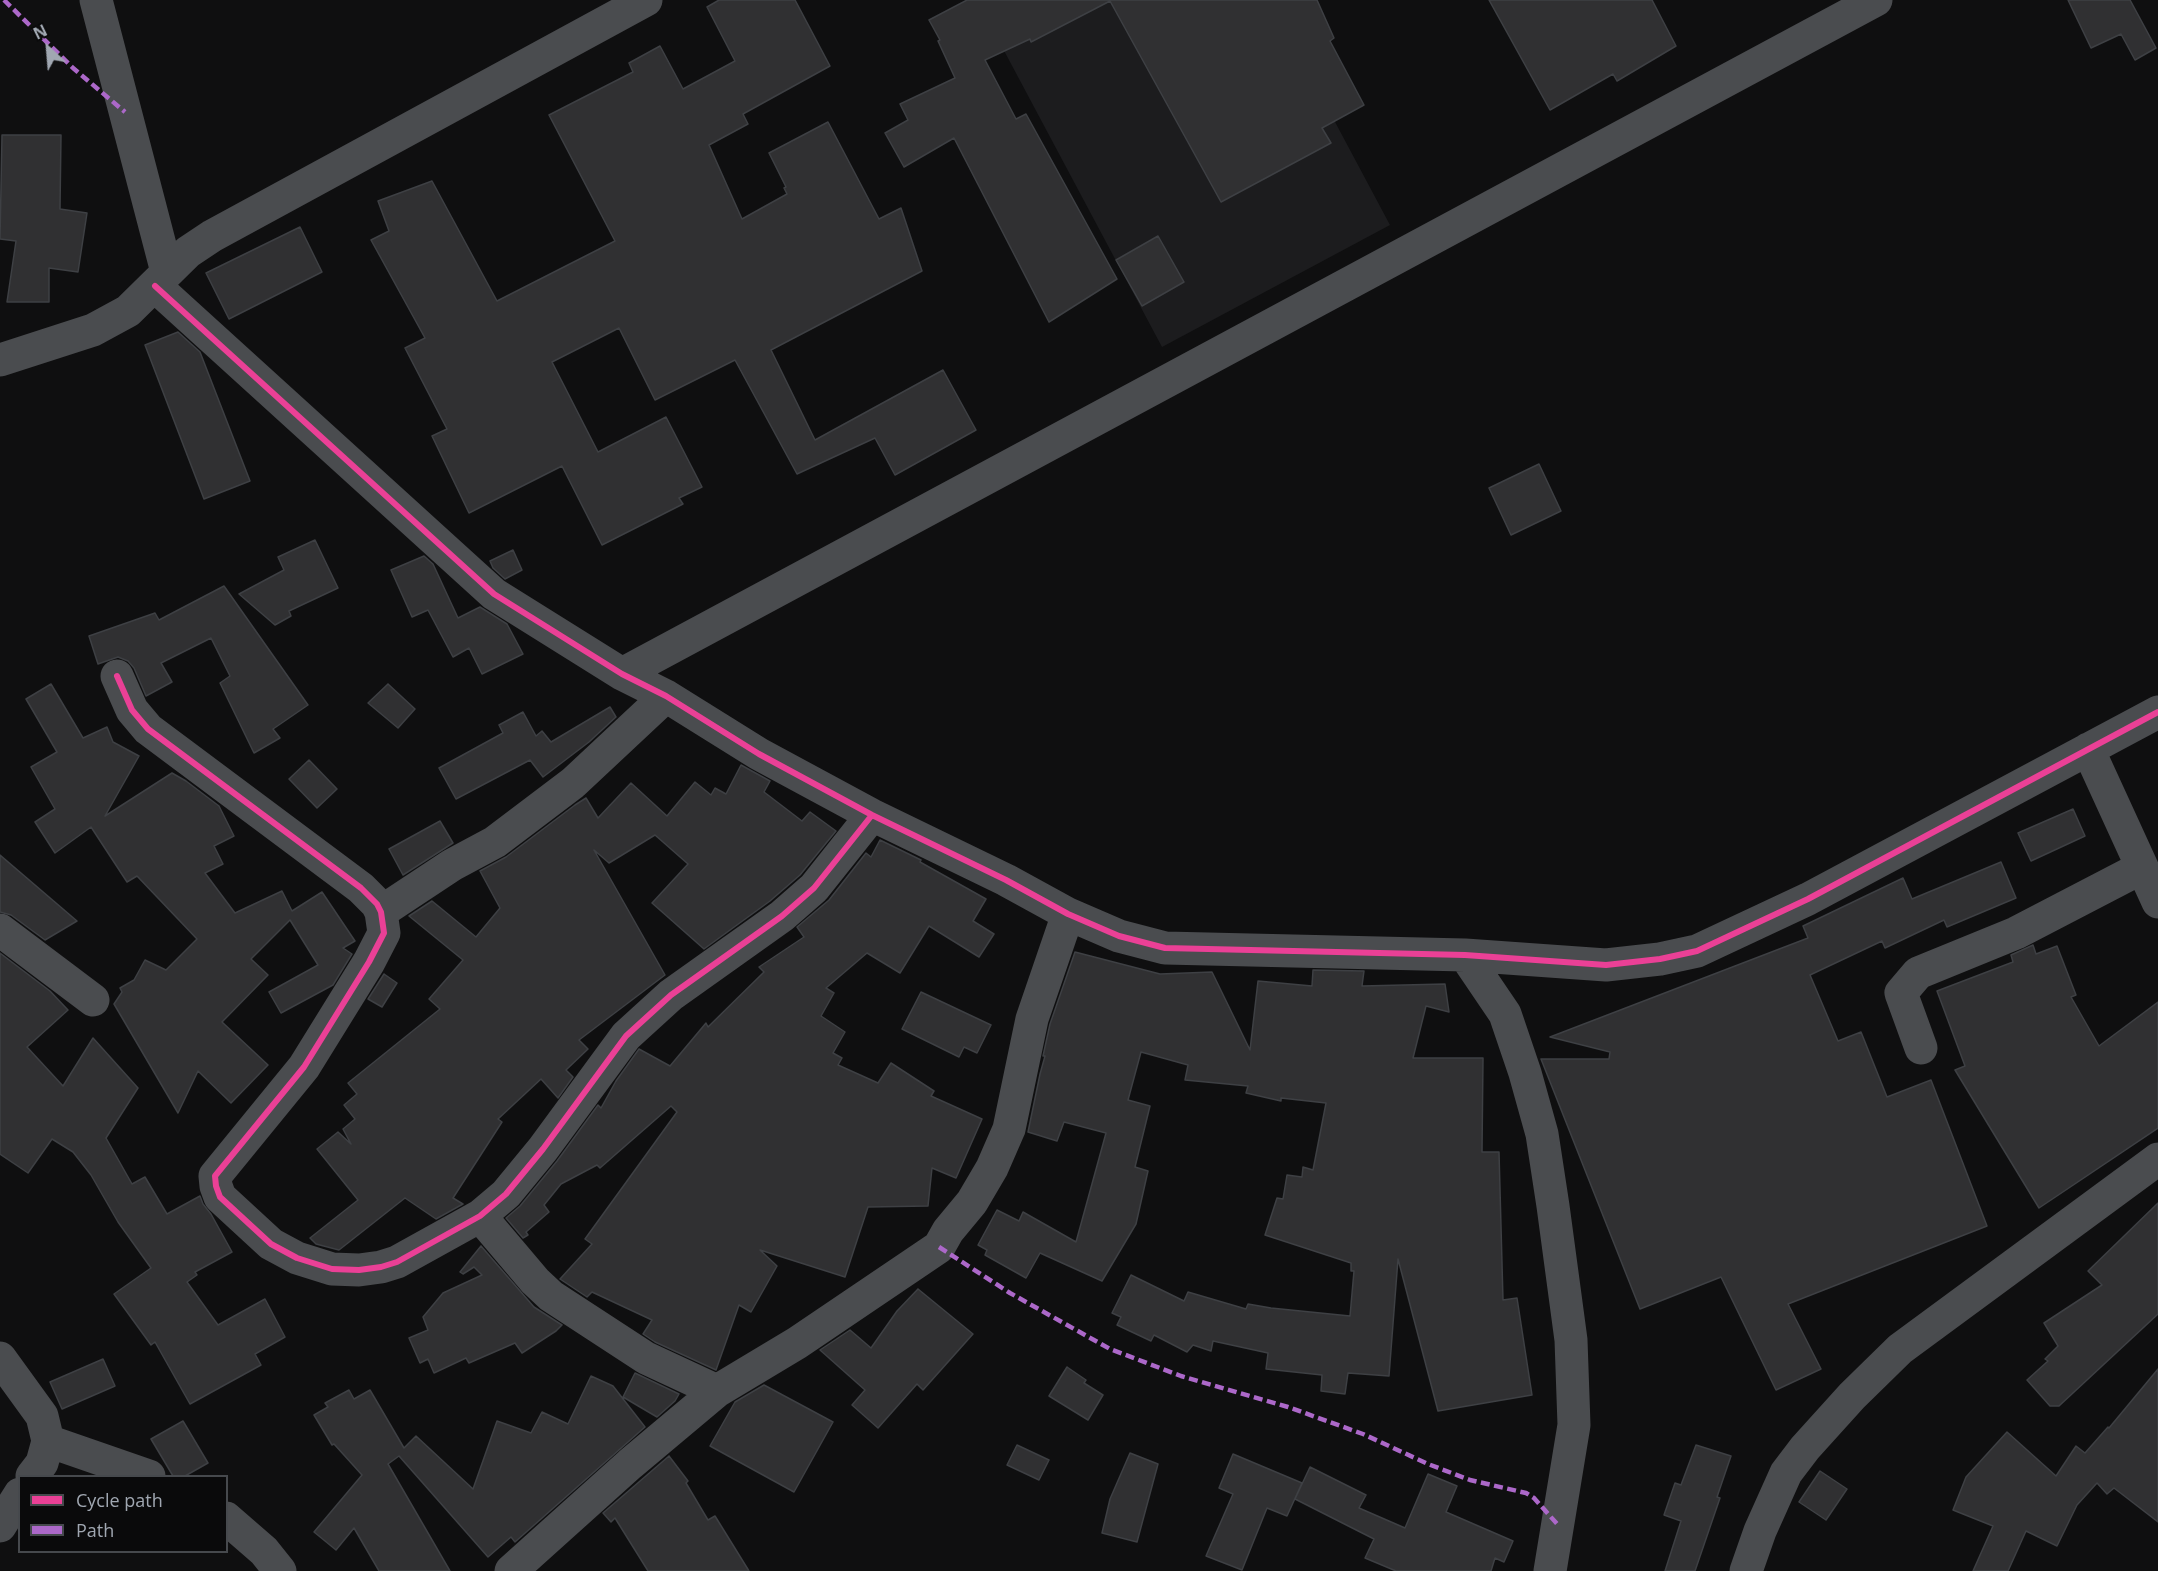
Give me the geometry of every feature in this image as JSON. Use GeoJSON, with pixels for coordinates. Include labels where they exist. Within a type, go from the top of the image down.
{"type":"FeatureCollection","features":[{"type":"Feature","properties":{"kind":"street"},"geometry":{"type":"LineString","coordinates":[[96,0],[161,279],[494,594],[622,674],[666,696],[759,754],[1068,914],[1119,936],[1165,948],[1465,955],[1606,965],[1660,959],[1697,951],[1808,899],[2158,712]]}},
{"type":"Feature","properties":{"kind":"street"},"geometry":{"type":"LineString","coordinates":[[0,360],[93,330],[128,311],[188,252],[212,236],[646,0]]}},
{"type":"Feature","properties":{"kind":"street"},"geometry":{"type":"LineString","coordinates":[[622,674],[1876,0]]}},
{"type":"Feature","properties":{"kind":"street"},"geometry":{"type":"LineString","coordinates":[[117,676],[132,710],[148,729],[361,888],[377,904],[381,912],[384,933],[369,962],[304,1067],[215,1176],[220,1197],[271,1244],[297,1258],[333,1269],[359,1270],[389,1264],[480,1216],[506,1194],[543,1149],[626,1036],[664,1000],[782,916],[814,888],[872,814]]}},
{"type":"Feature","properties":{"kind":"street"},"geometry":{"type":"LineString","coordinates":[[381,912],[452,865],[495,842],[573,783],[666,696]]}},
{"type":"Feature","properties":{"kind":"street"},"geometry":{"type":"LineString","coordinates":[[2088,749],[2158,902]]}},
{"type":"Feature","properties":{"kind":"street"},"geometry":{"type":"LineString","coordinates":[[1921,1048],[1901,993],[1917,973],[2016,933],[2141,868]]}},
{"type":"Feature","properties":{"kind":"street"},"geometry":{"type":"LineString","coordinates":[[511,1571],[630,1464],[717,1391],[797,1343],[939,1247],[987,1177],[1009,1129],[1032,1019],[1068,914]]}},
{"type":"Feature","properties":{"kind":"street"},"geometry":{"type":"LineString","coordinates":[[0,930],[93,1000]]}},
{"type":"Feature","properties":{"kind":"street"},"geometry":{"type":"LineString","coordinates":[[1465,955],[1505,1014],[1542,1134],[1553,1206],[1571,1340],[1574,1425],[1550,1571]]}},
{"type":"Feature","properties":{"kind":"street"},"geometry":{"type":"LineString","coordinates":[[1746,1571],[1786,1473],[1851,1396],[1900,1349],[2158,1159]]}},
{"type":"Feature","properties":{"kind":"street"},"geometry":{"type":"LineString","coordinates":[[480,1216],[535,1281],[551,1296],[646,1358],[717,1391]]}},
{"type":"Feature","properties":{"kind":"street"},"geometry":{"type":"LineString","coordinates":[[0,1358],[42,1416],[48,1441],[42,1463],[33,1475]]}},
{"type":"Feature","properties":{"kind":"street"},"geometry":{"type":"LineString","coordinates":[[48,1441],[146,1475]]}},
{"type":"Feature","properties":{"kind":"street"},"geometry":{"type":"LineString","coordinates":[[0,1526],[18,1497]]}},
{"type":"Feature","properties":{"kind":"street"},"geometry":{"type":"LineString","coordinates":[[228,1520],[264,1551],[280,1571]]}},
{"type":"Feature","properties":{"kind":"shaded area"},"geometry":{"type":"Polygon","coordinates":[[[977,0],[1270,0],[1390,225],[1162,347],[977,0]]]}},
{"type":"Feature","properties":{"kind":"building"},"geometry":{"type":"Polygon","coordinates":[[[719,0],[795,0],[830,66],[743,114],[748,124],[709,145],[742,219],[787,194],[784,188],[786,187],[769,153],[828,122],[879,219],[901,208],[922,271],[771,350],[815,440],[943,370],[976,430],[895,475],[875,438],[797,474],[735,360],[655,400],[619,328],[552,362],[598,452],[666,417],[702,487],[679,498],[683,504],[602,545],[562,466],[469,513],[432,436],[447,429],[405,348],[425,338],[371,240],[389,231],[378,201],[432,181],[497,301],[615,241],[549,115],[633,72],[629,63],[660,46],[683,89],[735,61],[707,7],[719,0]]]}},
{"type":"Feature","properties":{"kind":"building"},"geometry":{"type":"Polygon","coordinates":[[[967,0],[1317,0],[1334,38],[1330,41],[1364,105],[1322,128],[1331,143],[1221,202],[1110,1],[1031,42],[1030,39],[985,60],[1016,119],[1026,114],[1117,279],[1049,322],[954,138],[904,167],[885,133],[908,120],[900,104],[955,78],[938,41],[940,40],[929,20],[967,0]]]}},
{"type":"Feature","properties":{"kind":"building"},"geometry":{"type":"Polygon","coordinates":[[[1489,0],[1652,0],[1676,46],[1617,81],[1613,74],[1550,110],[1489,0]]]}},
{"type":"Feature","properties":{"kind":"building"},"geometry":{"type":"Polygon","coordinates":[[[2068,0],[2130,0],[2156,48],[2135,60],[2121,34],[2091,48],[2068,0]]]}},
{"type":"Feature","properties":{"kind":"building"},"geometry":{"type":"Polygon","coordinates":[[[2,135],[61,135],[60,209],[87,213],[78,272],[49,268],[49,302],[7,302],[16,241],[0,239],[2,135]]]}},
{"type":"Feature","properties":{"kind":"building"},"geometry":{"type":"Polygon","coordinates":[[[300,227],[322,272],[229,319],[206,273],[300,227]]]}},
{"type":"Feature","properties":{"kind":"building"},"geometry":{"type":"Polygon","coordinates":[[[1158,236],[1184,282],[1142,306],[1116,260],[1158,236]]]}},
{"type":"Feature","properties":{"kind":"building"},"geometry":{"type":"Polygon","coordinates":[[[178,332],[200,352],[250,481],[204,499],[145,345],[178,332]]]}},
{"type":"Feature","properties":{"kind":"building"},"geometry":{"type":"Polygon","coordinates":[[[1539,464],[1561,511],[1511,535],[1489,488],[1539,464]]]}},
{"type":"Feature","properties":{"kind":"building"},"geometry":{"type":"Polygon","coordinates":[[[315,540],[338,588],[289,611],[291,616],[275,625],[239,594],[284,570],[278,557],[315,540]]]}},
{"type":"Feature","properties":{"kind":"building"},"geometry":{"type":"Polygon","coordinates":[[[513,550],[522,570],[505,579],[493,568],[490,561],[513,550]]]}},
{"type":"Feature","properties":{"kind":"building"},"geometry":{"type":"Polygon","coordinates":[[[424,556],[433,564],[458,618],[480,607],[507,624],[523,654],[482,674],[469,648],[453,657],[428,610],[412,617],[391,570],[424,556]]]}},
{"type":"Feature","properties":{"kind":"building"},"geometry":{"type":"Polygon","coordinates":[[[224,586],[308,705],[273,729],[280,738],[254,753],[220,683],[230,676],[211,638],[161,663],[172,682],[146,696],[134,668],[128,661],[118,657],[98,664],[89,636],[155,613],[159,620],[224,586]]]}},
{"type":"Feature","properties":{"kind":"building"},"geometry":{"type":"Polygon","coordinates":[[[51,684],[83,738],[107,727],[113,742],[139,756],[105,816],[172,773],[219,806],[234,836],[214,846],[223,864],[205,873],[235,913],[282,891],[292,911],[322,892],[355,941],[343,948],[352,954],[333,985],[281,1013],[269,992],[318,965],[290,920],[251,959],[268,975],[222,1022],[268,1065],[231,1103],[198,1071],[178,1113],[114,1004],[122,992],[120,988],[134,980],[145,960],[166,970],[197,939],[137,876],[127,882],[91,827],[55,853],[35,822],[55,809],[31,767],[57,752],[26,699],[51,684]]]}},
{"type":"Feature","properties":{"kind":"building"},"geometry":{"type":"Polygon","coordinates":[[[388,684],[415,709],[398,728],[368,703],[388,684]]]}},
{"type":"Feature","properties":{"kind":"building"},"geometry":{"type":"Polygon","coordinates":[[[610,707],[616,717],[589,742],[543,777],[530,760],[456,799],[439,768],[503,733],[499,725],[523,712],[536,736],[542,731],[551,742],[610,707]]]}},
{"type":"Feature","properties":{"kind":"building"},"geometry":{"type":"Polygon","coordinates":[[[309,760],[337,789],[317,808],[289,779],[309,760]]]}},
{"type":"Feature","properties":{"kind":"building"},"geometry":{"type":"Polygon","coordinates":[[[741,765],[770,781],[764,792],[802,821],[810,812],[836,831],[800,875],[770,901],[704,949],[652,903],[688,864],[655,835],[609,863],[594,850],[665,975],[579,1040],[588,1049],[566,1070],[573,1077],[558,1098],[541,1079],[498,1119],[502,1122],[453,1198],[463,1204],[436,1219],[405,1198],[339,1250],[316,1244],[310,1238],[358,1200],[317,1149],[338,1132],[351,1144],[343,1129],[355,1119],[344,1105],[357,1094],[348,1083],[440,1009],[429,999],[463,960],[409,916],[432,901],[476,937],[500,908],[480,871],[506,857],[575,805],[586,798],[598,818],[631,783],[667,816],[695,782],[711,795],[715,788],[726,794],[741,765]]]}},
{"type":"Feature","properties":{"kind":"building"},"geometry":{"type":"Polygon","coordinates":[[[2073,809],[2085,836],[2031,861],[2018,833],[2073,809]]]}},
{"type":"Feature","properties":{"kind":"building"},"geometry":{"type":"Polygon","coordinates":[[[440,821],[453,843],[403,875],[389,849],[440,821]]]}},
{"type":"Feature","properties":{"kind":"building"},"geometry":{"type":"Polygon","coordinates":[[[880,840],[921,860],[920,862],[986,899],[973,921],[994,934],[979,957],[929,926],[900,973],[867,953],[826,988],[834,993],[821,1016],[845,1032],[833,1053],[842,1058],[838,1065],[878,1083],[891,1063],[934,1091],[931,1096],[982,1119],[956,1178],[932,1168],[928,1206],[868,1207],[845,1277],[760,1250],[777,1266],[751,1312],[739,1305],[716,1370],[655,1342],[643,1334],[652,1320],[592,1292],[587,1297],[560,1279],[592,1244],[585,1239],[677,1112],[671,1106],[600,1168],[597,1165],[561,1184],[544,1205],[549,1212],[526,1232],[528,1235],[523,1238],[506,1218],[520,1206],[557,1161],[598,1105],[601,1108],[616,1081],[639,1049],[670,1066],[706,1023],[708,1027],[764,972],[759,967],[804,937],[797,927],[829,900],[866,853],[871,857],[880,840]]]}},
{"type":"Feature","properties":{"kind":"building"},"geometry":{"type":"Polygon","coordinates":[[[0,855],[77,921],[45,940],[11,915],[0,912],[0,855]]]}},
{"type":"Feature","properties":{"kind":"building"},"geometry":{"type":"Polygon","coordinates":[[[2001,862],[2016,898],[1947,927],[1944,920],[1885,948],[1882,941],[1810,975],[1838,1041],[1861,1032],[1887,1097],[1931,1080],[1987,1226],[1788,1304],[1821,1369],[1776,1390],[1721,1277],[1640,1309],[1541,1059],[1609,1059],[1610,1052],[1550,1037],[1808,938],[1803,926],[1903,878],[1912,899],[2001,862]]]}},
{"type":"Feature","properties":{"kind":"building"},"geometry":{"type":"Polygon","coordinates":[[[2033,945],[2036,954],[2057,946],[2076,995],[2071,997],[2099,1046],[2158,1002],[2158,1128],[2039,1208],[1955,1070],[1965,1066],[1937,991],[2013,962],[2011,955],[2033,945]]]}},
{"type":"Feature","properties":{"kind":"building"},"geometry":{"type":"Polygon","coordinates":[[[1075,952],[1160,974],[1212,972],[1250,1050],[1258,981],[1312,986],[1313,970],[1364,971],[1362,986],[1445,984],[1449,1012],[1426,1006],[1413,1058],[1483,1058],[1482,1152],[1499,1152],[1503,1300],[1517,1298],[1532,1395],[1438,1411],[1398,1259],[1389,1376],[1348,1373],[1345,1394],[1321,1391],[1322,1375],[1266,1369],[1268,1353],[1213,1341],[1211,1351],[1193,1345],[1187,1352],[1154,1335],[1151,1341],[1117,1325],[1121,1317],[1112,1313],[1131,1275],[1184,1301],[1188,1292],[1246,1309],[1248,1304],[1350,1316],[1354,1271],[1351,1271],[1351,1263],[1265,1235],[1277,1198],[1283,1199],[1287,1175],[1302,1177],[1303,1167],[1313,1170],[1326,1103],[1281,1098],[1281,1101],[1246,1093],[1248,1086],[1185,1080],[1188,1065],[1141,1052],[1128,1100],[1150,1106],[1135,1167],[1148,1171],[1136,1224],[1102,1281],[1040,1253],[1026,1278],[985,1255],[987,1250],[978,1245],[997,1210],[1019,1221],[1023,1212],[1076,1242],[1106,1133],[1064,1122],[1057,1141],[1028,1132],[1050,1024],[1075,952]]]}},
{"type":"Feature","properties":{"kind":"building"},"geometry":{"type":"Polygon","coordinates":[[[0,953],[50,991],[68,1010],[27,1047],[63,1086],[93,1038],[138,1088],[106,1138],[132,1184],[145,1177],[167,1214],[200,1196],[211,1214],[232,1252],[195,1272],[197,1275],[187,1282],[218,1325],[265,1299],[285,1337],[255,1354],[261,1365],[190,1404],[155,1342],[151,1345],[114,1294],[151,1268],[118,1222],[91,1175],[73,1152],[52,1139],[28,1173],[0,1154],[0,953]]]}},
{"type":"Feature","properties":{"kind":"building"},"geometry":{"type":"Polygon","coordinates":[[[384,974],[397,983],[382,1007],[368,999],[384,974]]]}},
{"type":"Feature","properties":{"kind":"building"},"geometry":{"type":"Polygon","coordinates":[[[921,992],[991,1025],[977,1053],[964,1047],[959,1057],[902,1029],[921,992]]]}},
{"type":"Feature","properties":{"kind":"building"},"geometry":{"type":"Polygon","coordinates":[[[2158,1203],[2158,1314],[2059,1406],[2050,1406],[2027,1380],[2048,1361],[2045,1359],[2058,1346],[2044,1323],[2102,1285],[2088,1271],[2158,1203]]]}},
{"type":"Feature","properties":{"kind":"building"},"geometry":{"type":"Polygon","coordinates":[[[481,1246],[534,1307],[562,1325],[522,1353],[515,1343],[469,1363],[466,1358],[434,1373],[428,1359],[420,1363],[409,1338],[428,1330],[423,1317],[443,1293],[482,1275],[474,1267],[463,1274],[460,1272],[481,1246]]]}},
{"type":"Feature","properties":{"kind":"building"},"geometry":{"type":"Polygon","coordinates":[[[918,1289],[973,1334],[923,1390],[917,1384],[878,1428],[852,1405],[865,1390],[820,1350],[850,1330],[871,1348],[897,1311],[918,1289]]]}},
{"type":"Feature","properties":{"kind":"building"},"geometry":{"type":"Polygon","coordinates":[[[103,1359],[115,1386],[62,1409],[50,1382],[103,1359]]]}},
{"type":"Feature","properties":{"kind":"building"},"geometry":{"type":"Polygon","coordinates":[[[1067,1367],[1086,1380],[1084,1383],[1103,1395],[1088,1420],[1049,1396],[1067,1367]]]}},
{"type":"Feature","properties":{"kind":"building"},"geometry":{"type":"Polygon","coordinates":[[[2158,1369],[2158,1522],[2114,1488],[2107,1494],[2097,1483],[2077,1505],[2057,1546],[2026,1531],[2008,1571],[1973,1571],[1993,1526],[1953,1510],[1966,1477],[2007,1432],[2056,1476],[2076,1446],[2085,1453],[2158,1369]]]}},
{"type":"Feature","properties":{"kind":"building"},"geometry":{"type":"Polygon","coordinates":[[[635,1373],[679,1394],[675,1401],[657,1417],[623,1397],[635,1373]]]}},
{"type":"Feature","properties":{"kind":"building"},"geometry":{"type":"Polygon","coordinates":[[[591,1376],[613,1386],[645,1427],[515,1542],[511,1537],[488,1557],[399,1456],[388,1464],[450,1571],[379,1571],[354,1528],[336,1550],[314,1532],[362,1475],[334,1444],[332,1445],[314,1415],[328,1407],[325,1403],[349,1390],[354,1399],[370,1390],[404,1448],[416,1436],[473,1489],[497,1421],[531,1433],[542,1412],[568,1424],[591,1376]]]}},
{"type":"Feature","properties":{"kind":"building"},"geometry":{"type":"Polygon","coordinates":[[[764,1385],[833,1422],[794,1492],[710,1446],[735,1402],[764,1385]]]}},
{"type":"Feature","properties":{"kind":"building"},"geometry":{"type":"Polygon","coordinates":[[[183,1421],[208,1463],[187,1475],[172,1475],[151,1439],[183,1421]]]}},
{"type":"Feature","properties":{"kind":"building"},"geometry":{"type":"Polygon","coordinates":[[[1017,1445],[1049,1460],[1039,1480],[1007,1465],[1017,1445]]]}},
{"type":"Feature","properties":{"kind":"building"},"geometry":{"type":"Polygon","coordinates":[[[1696,1445],[1731,1456],[1717,1497],[1720,1498],[1695,1571],[1665,1571],[1681,1521],[1664,1515],[1675,1483],[1681,1485],[1696,1445]]]}},
{"type":"Feature","properties":{"kind":"building"},"geometry":{"type":"Polygon","coordinates":[[[1130,1453],[1158,1464],[1137,1542],[1102,1533],[1110,1499],[1130,1453]]]}},
{"type":"Feature","properties":{"kind":"building"},"geometry":{"type":"Polygon","coordinates":[[[1233,1454],[1302,1483],[1287,1516],[1267,1508],[1242,1570],[1206,1556],[1233,1494],[1219,1488],[1233,1454]]]}},
{"type":"Feature","properties":{"kind":"building"},"geometry":{"type":"Polygon","coordinates":[[[669,1456],[688,1481],[686,1483],[708,1520],[715,1516],[749,1571],[648,1571],[615,1518],[611,1522],[603,1513],[669,1456]]]}},
{"type":"Feature","properties":{"kind":"building"},"geometry":{"type":"Polygon","coordinates":[[[1310,1467],[1366,1495],[1359,1508],[1405,1528],[1428,1474],[1457,1486],[1446,1512],[1513,1541],[1504,1562],[1495,1558],[1491,1571],[1396,1571],[1365,1558],[1374,1539],[1295,1499],[1310,1467]]]}},
{"type":"Feature","properties":{"kind":"building"},"geometry":{"type":"Polygon","coordinates":[[[1820,1471],[1847,1489],[1826,1520],[1799,1502],[1820,1471]]]}},
{"type":"Feature","properties":{"kind":"marked path"},"geometry":{"type":"LineString","coordinates":[[4,0],[73,68],[125,112]]}},
{"type":"Feature","properties":{"kind":"marked path"},"geometry":{"type":"LineString","coordinates":[[939,1247],[1010,1293],[1110,1349],[1181,1376],[1288,1407],[1363,1434],[1428,1464],[1470,1480],[1526,1493],[1534,1498],[1558,1525]]}},
{"type":"Feature","properties":{"kind":"cycle path"},"geometry":{"type":"LineString","coordinates":[[155,286],[494,594],[622,674],[666,696],[759,754],[872,815],[1006,880],[1068,914],[1119,936],[1165,948],[1465,955],[1606,965],[1660,959],[1697,951],[1808,899],[2158,712]]}},
{"type":"Feature","properties":{"kind":"cycle path"},"geometry":{"type":"LineString","coordinates":[[117,676],[132,710],[148,729],[361,888],[377,904],[381,912],[384,933],[369,962],[304,1067],[215,1176],[220,1197],[271,1244],[297,1258],[332,1269],[359,1270],[397,1262],[480,1216],[506,1194],[543,1149],[626,1036],[671,995],[782,916],[814,888],[872,815]]}}]}
